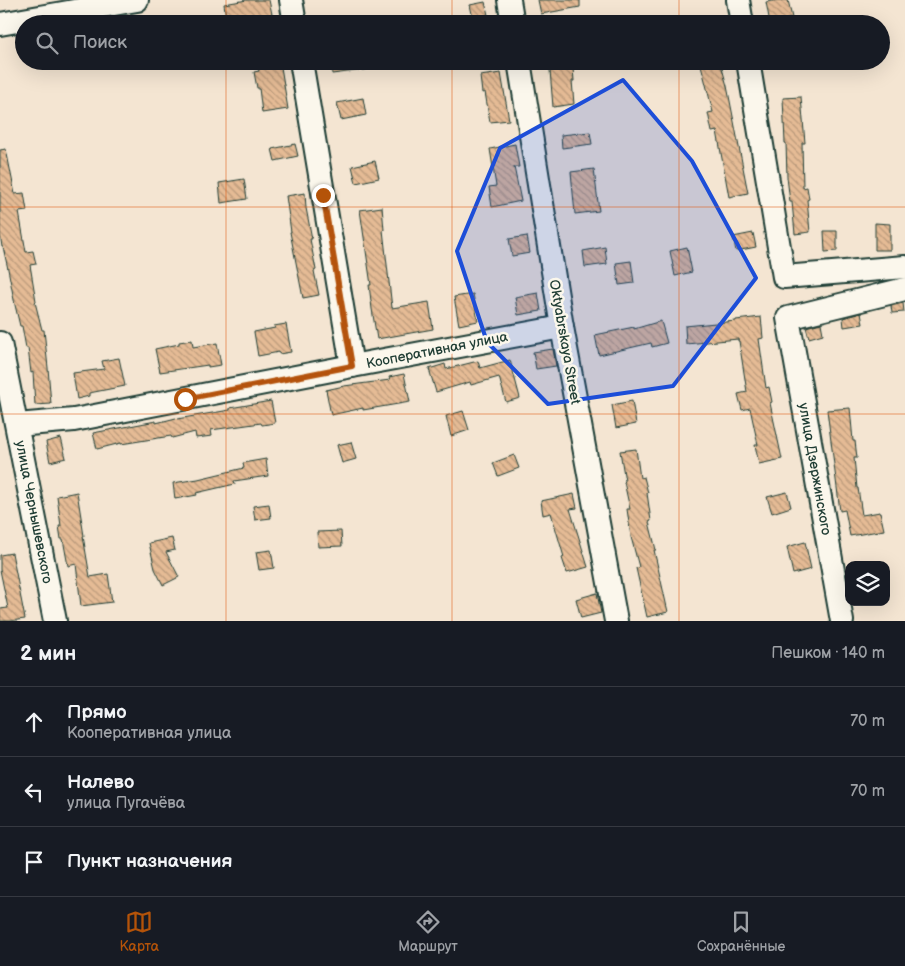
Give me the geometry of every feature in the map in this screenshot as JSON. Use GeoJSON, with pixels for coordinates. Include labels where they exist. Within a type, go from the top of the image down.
{"type":"FeatureCollection","features":[{"type":"Feature","properties":{"kind":"street"},"geometry":{"type":"LineString","coordinates":[[51,15],[137,0]]}},
{"type":"Feature","properties":{"kind":"street"},"geometry":{"type":"LineString","coordinates":[[291,0],[294,15]]}},
{"type":"Feature","properties":{"kind":"street"},"geometry":{"type":"LineString","coordinates":[[509,0],[512,15]]}},
{"type":"Feature","properties":{"kind":"street"},"geometry":{"type":"LineString","coordinates":[[738,0],[740,15]]}},
{"type":"Feature","properties":{"kind":"street"},"geometry":{"type":"LineString","coordinates":[[0,24],[15,21]]}},
{"type":"Feature","properties":{"kind":"street"},"geometry":{"type":"LineString","coordinates":[[303,70],[352,366]]}},
{"type":"Feature","properties":{"kind":"street","name":"Oktyabrskaya Street"},"geometry":{"type":"LineString","coordinates":[[520,70],[562,327],[616,621]]}},
{"type":"Feature","properties":{"kind":"street"},"geometry":{"type":"LineString","coordinates":[[750,70],[784,276],[905,268]]}},
{"type":"Feature","properties":{"kind":"street","name":"улица Дзержинского"},"geometry":{"type":"LineString","coordinates":[[842,621],[788,318],[905,289]]}},
{"type":"Feature","properties":{"kind":"street","name":"Кооперативная улица"},"geometry":{"type":"LineString","coordinates":[[17,425],[74,420],[562,327]]}},
{"type":"Feature","properties":{"kind":"street","name":"улица Чернышевского"},"geometry":{"type":"LineString","coordinates":[[0,344],[55,621]]}},
{"type":"Feature","properties":{"kind":"highlighted area"},"geometry":{"type":"Polygon","coordinates":[[[623,80],[692,161],[756,278],[673,386],[548,404],[487,342],[457,251],[500,148],[623,80]]]}},
{"type":"Feature","properties":{"kind":"building"},"geometry":{"type":"Polygon","coordinates":[[[247,0],[269,0],[272,15],[226,15],[224,4],[247,0]]]}},
{"type":"Feature","properties":{"kind":"building"},"geometry":{"type":"Polygon","coordinates":[[[538,0],[580,0],[580,7],[541,14],[538,0]]]}},
{"type":"Feature","properties":{"kind":"building"},"geometry":{"type":"Polygon","coordinates":[[[788,0],[791,15],[768,15],[766,2],[788,0]]]}},
{"type":"Feature","properties":{"kind":"building"},"geometry":{"type":"Polygon","coordinates":[[[485,2],[488,15],[472,15],[470,5],[485,2]]]}},
{"type":"Feature","properties":{"kind":"building"},"geometry":{"type":"Polygon","coordinates":[[[282,70],[288,109],[262,113],[259,88],[257,88],[254,72],[282,70]]]}},
{"type":"Feature","properties":{"kind":"building"},"geometry":{"type":"Polygon","coordinates":[[[332,70],[363,70],[332,74],[332,70]]]}},
{"type":"Feature","properties":{"kind":"building"},"geometry":{"type":"Polygon","coordinates":[[[550,70],[573,70],[574,104],[553,107],[550,70]]]}},
{"type":"Feature","properties":{"kind":"building"},"geometry":{"type":"Polygon","coordinates":[[[702,70],[723,70],[748,193],[729,197],[717,131],[712,132],[708,113],[713,112],[702,70]]]}},
{"type":"Feature","properties":{"kind":"building"},"geometry":{"type":"Polygon","coordinates":[[[501,73],[509,120],[490,122],[485,92],[482,93],[480,76],[501,73]]]}},
{"type":"Feature","properties":{"kind":"building"},"geometry":{"type":"Polygon","coordinates":[[[801,97],[805,143],[802,143],[803,188],[807,187],[809,199],[807,200],[810,232],[795,234],[787,177],[783,98],[801,97]]]}},
{"type":"Feature","properties":{"kind":"building"},"geometry":{"type":"Polygon","coordinates":[[[363,98],[366,115],[341,120],[337,103],[363,98]]]}},
{"type":"Feature","properties":{"kind":"building"},"geometry":{"type":"Polygon","coordinates":[[[590,132],[592,144],[562,148],[561,135],[590,132]]]}},
{"type":"Feature","properties":{"kind":"building"},"geometry":{"type":"Polygon","coordinates":[[[295,144],[298,156],[275,161],[272,149],[295,144]]]}},
{"type":"Feature","properties":{"kind":"building"},"geometry":{"type":"Polygon","coordinates":[[[515,144],[519,167],[514,167],[521,201],[492,207],[489,187],[496,186],[490,149],[515,144]]]}},
{"type":"Feature","properties":{"kind":"building"},"geometry":{"type":"Polygon","coordinates":[[[6,149],[15,194],[24,193],[27,211],[19,212],[26,252],[33,251],[36,264],[30,265],[35,302],[42,330],[44,330],[51,404],[35,405],[33,372],[31,373],[28,348],[26,348],[22,326],[20,326],[2,247],[0,234],[0,150],[6,149]]]}},
{"type":"Feature","properties":{"kind":"building"},"geometry":{"type":"Polygon","coordinates":[[[375,161],[379,178],[356,183],[352,166],[375,161]]]}},
{"type":"Feature","properties":{"kind":"building"},"geometry":{"type":"Polygon","coordinates":[[[594,169],[599,211],[575,214],[571,172],[594,169]]]}},
{"type":"Feature","properties":{"kind":"building"},"geometry":{"type":"Polygon","coordinates":[[[244,179],[247,199],[221,203],[219,183],[244,179]]]}},
{"type":"Feature","properties":{"kind":"building"},"geometry":{"type":"Polygon","coordinates":[[[305,193],[312,239],[310,239],[316,270],[314,271],[319,295],[303,298],[290,232],[286,196],[305,193]]]}},
{"type":"Feature","properties":{"kind":"building"},"geometry":{"type":"Polygon","coordinates":[[[382,207],[392,308],[429,302],[433,329],[377,339],[360,210],[382,207]]]}},
{"type":"Feature","properties":{"kind":"building"},"geometry":{"type":"Polygon","coordinates":[[[875,223],[890,224],[890,250],[875,250],[875,223]]]}},
{"type":"Feature","properties":{"kind":"building"},"geometry":{"type":"Polygon","coordinates":[[[824,231],[837,231],[837,251],[825,252],[824,231]]]}},
{"type":"Feature","properties":{"kind":"building"},"geometry":{"type":"Polygon","coordinates":[[[753,233],[756,247],[736,251],[733,237],[753,233]]]}},
{"type":"Feature","properties":{"kind":"building"},"geometry":{"type":"Polygon","coordinates":[[[527,236],[530,253],[512,256],[509,239],[527,236]]]}},
{"type":"Feature","properties":{"kind":"building"},"geometry":{"type":"Polygon","coordinates":[[[605,247],[607,264],[585,267],[583,251],[605,247]]]}},
{"type":"Feature","properties":{"kind":"building"},"geometry":{"type":"Polygon","coordinates":[[[687,247],[692,272],[675,276],[670,251],[687,247]]]}},
{"type":"Feature","properties":{"kind":"building"},"geometry":{"type":"Polygon","coordinates":[[[631,261],[634,283],[619,285],[616,263],[631,261]]]}},
{"type":"Feature","properties":{"kind":"building"},"geometry":{"type":"Polygon","coordinates":[[[538,293],[541,311],[518,315],[515,297],[538,293]]]}},
{"type":"Feature","properties":{"kind":"building"},"geometry":{"type":"Polygon","coordinates":[[[473,294],[478,321],[459,325],[454,297],[473,294]]]}},
{"type":"Feature","properties":{"kind":"building"},"geometry":{"type":"Polygon","coordinates":[[[903,303],[904,312],[892,313],[891,306],[903,303]]]}},
{"type":"Feature","properties":{"kind":"building"},"geometry":{"type":"Polygon","coordinates":[[[861,313],[863,324],[844,327],[843,318],[861,313]]]}},
{"type":"Feature","properties":{"kind":"building"},"geometry":{"type":"Polygon","coordinates":[[[761,317],[763,338],[759,339],[766,388],[769,387],[772,402],[770,403],[782,459],[759,464],[755,445],[758,445],[750,408],[742,410],[738,394],[747,392],[738,339],[686,344],[685,326],[761,317]]]}},
{"type":"Feature","properties":{"kind":"building"},"geometry":{"type":"Polygon","coordinates":[[[661,321],[667,343],[652,347],[651,343],[599,355],[595,335],[634,327],[634,329],[661,321]]]}},
{"type":"Feature","properties":{"kind":"building"},"geometry":{"type":"Polygon","coordinates":[[[821,323],[823,334],[809,338],[806,327],[821,323]]]}},
{"type":"Feature","properties":{"kind":"building"},"geometry":{"type":"Polygon","coordinates":[[[286,324],[291,352],[258,356],[254,332],[286,324]]]}},
{"type":"Feature","properties":{"kind":"building"},"geometry":{"type":"Polygon","coordinates":[[[192,340],[193,347],[217,343],[221,365],[160,372],[155,349],[192,340]]]}},
{"type":"Feature","properties":{"kind":"building"},"geometry":{"type":"Polygon","coordinates":[[[553,349],[556,366],[536,369],[533,352],[553,349]]]}},
{"type":"Feature","properties":{"kind":"building"},"geometry":{"type":"Polygon","coordinates":[[[119,358],[125,386],[89,393],[89,396],[77,399],[73,373],[104,369],[102,361],[119,358]]]}},
{"type":"Feature","properties":{"kind":"building"},"geometry":{"type":"Polygon","coordinates":[[[510,360],[520,398],[506,402],[499,377],[471,385],[470,382],[436,392],[429,369],[445,364],[446,369],[478,361],[480,368],[510,360]]]}},
{"type":"Feature","properties":{"kind":"building"},"geometry":{"type":"Polygon","coordinates":[[[404,374],[410,402],[363,410],[363,408],[331,415],[326,390],[390,380],[389,377],[404,374]]]}},
{"type":"Feature","properties":{"kind":"building"},"geometry":{"type":"Polygon","coordinates":[[[271,401],[275,423],[262,425],[261,423],[211,430],[212,436],[196,438],[195,432],[172,438],[171,436],[121,443],[97,449],[93,433],[230,410],[230,408],[271,401]]]}},
{"type":"Feature","properties":{"kind":"building"},"geometry":{"type":"Polygon","coordinates":[[[632,401],[636,424],[616,428],[612,405],[632,401]]]}},
{"type":"Feature","properties":{"kind":"building"},"geometry":{"type":"Polygon","coordinates":[[[850,408],[853,441],[855,441],[857,458],[854,458],[857,488],[862,515],[880,512],[884,530],[850,536],[845,510],[840,511],[827,410],[850,408]]]}},
{"type":"Feature","properties":{"kind":"building"},"geometry":{"type":"Polygon","coordinates":[[[463,411],[469,430],[451,436],[446,416],[463,411]]]}},
{"type":"Feature","properties":{"kind":"building"},"geometry":{"type":"Polygon","coordinates":[[[61,438],[66,458],[50,462],[46,442],[61,438]]]}},
{"type":"Feature","properties":{"kind":"building"},"geometry":{"type":"Polygon","coordinates":[[[351,442],[356,459],[342,463],[337,445],[351,442]]]}},
{"type":"Feature","properties":{"kind":"building"},"geometry":{"type":"Polygon","coordinates":[[[636,449],[640,478],[644,477],[648,493],[651,521],[649,522],[668,612],[647,617],[636,568],[639,567],[631,537],[627,509],[630,509],[620,451],[636,449]]]}},
{"type":"Feature","properties":{"kind":"building"},"geometry":{"type":"Polygon","coordinates":[[[514,455],[519,468],[498,476],[493,463],[514,455]]]}},
{"type":"Feature","properties":{"kind":"building"},"geometry":{"type":"Polygon","coordinates":[[[266,459],[268,476],[234,481],[235,484],[175,499],[173,483],[244,468],[243,463],[266,459]]]}},
{"type":"Feature","properties":{"kind":"building"},"geometry":{"type":"Polygon","coordinates":[[[77,492],[90,577],[108,574],[112,602],[81,606],[76,564],[68,566],[63,539],[61,539],[57,496],[77,492]]]}},
{"type":"Feature","properties":{"kind":"building"},"geometry":{"type":"Polygon","coordinates":[[[787,492],[791,507],[772,513],[767,497],[787,492]]]}},
{"type":"Feature","properties":{"kind":"building"},"geometry":{"type":"Polygon","coordinates":[[[574,494],[577,508],[570,509],[588,567],[567,573],[551,513],[543,515],[541,501],[574,494]]]}},
{"type":"Feature","properties":{"kind":"building"},"geometry":{"type":"Polygon","coordinates":[[[269,504],[271,518],[255,520],[253,506],[269,504]]]}},
{"type":"Feature","properties":{"kind":"building"},"geometry":{"type":"Polygon","coordinates":[[[341,531],[342,546],[318,547],[317,532],[341,531]]]}},
{"type":"Feature","properties":{"kind":"building"},"geometry":{"type":"Polygon","coordinates":[[[172,538],[175,550],[166,552],[179,577],[163,585],[155,569],[149,543],[172,538]]]}},
{"type":"Feature","properties":{"kind":"building"},"geometry":{"type":"Polygon","coordinates":[[[805,542],[811,569],[793,574],[787,547],[805,542]]]}},
{"type":"Feature","properties":{"kind":"building"},"geometry":{"type":"Polygon","coordinates":[[[271,550],[274,568],[259,570],[256,552],[271,550]]]}},
{"type":"Feature","properties":{"kind":"building"},"geometry":{"type":"Polygon","coordinates":[[[12,553],[25,619],[0,621],[0,609],[8,608],[0,570],[0,555],[12,553]]]}},
{"type":"Feature","properties":{"kind":"building"},"geometry":{"type":"Polygon","coordinates":[[[597,593],[601,613],[581,618],[576,599],[597,593]]]}},
{"type":"Feature","properties":{"kind":"route"},"geometry":{"type":"LineString","coordinates":[[185,399],[352,366],[323,195]]}}]}
